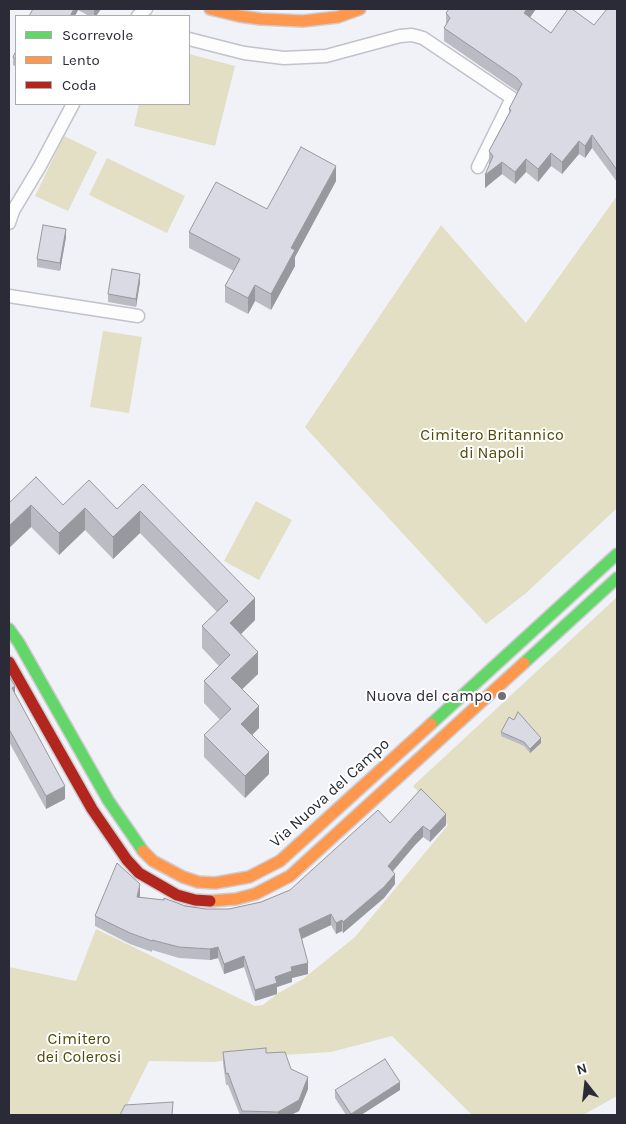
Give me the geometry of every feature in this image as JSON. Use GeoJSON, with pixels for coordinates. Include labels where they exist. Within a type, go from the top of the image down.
{"type":"FeatureCollection","features":[{"type":"Feature","properties":{"kind":"main road"},"geometry":{"type":"LineString","coordinates":[[210,9],[254,18],[303,22],[338,17],[360,9]]}},
{"type":"Feature","properties":{"kind":"main road","name":"Via Nuova del Campo"},"geometry":{"type":"LineString","coordinates":[[9,629],[19,643],[108,800],[142,850],[153,861],[183,878],[198,882],[215,883],[250,877],[280,861],[617,554]]}},
{"type":"Feature","properties":{"kind":"main road"},"geometry":{"type":"LineString","coordinates":[[9,662],[92,809],[127,860],[139,873],[177,894],[196,900],[236,899],[255,894],[274,885],[290,876],[305,864],[617,578]]}},
{"type":"Feature","properties":{"kind":"street"},"geometry":{"type":"LineString","coordinates":[[190,39],[244,53],[284,58],[326,56],[400,36],[412,35],[422,38],[512,98],[478,167]]}},
{"type":"Feature","properties":{"kind":"street"},"geometry":{"type":"LineString","coordinates":[[9,223],[13,211],[40,166],[72,105]]}},
{"type":"Feature","properties":{"kind":"street"},"geometry":{"type":"LineString","coordinates":[[9,296],[138,316]]}},
{"type":"Feature","properties":{"kind":"green space"},"geometry":{"type":"Polygon","coordinates":[[[190,54],[235,66],[215,146],[134,126],[139,105],[190,105],[190,54]]]}},
{"type":"Feature","properties":{"kind":"green space"},"geometry":{"type":"Polygon","coordinates":[[[64,136],[97,152],[68,211],[35,196],[64,136]]]}},
{"type":"Feature","properties":{"kind":"green space"},"geometry":{"type":"Polygon","coordinates":[[[107,158],[185,196],[167,233],[89,195],[107,158]]]}},
{"type":"Feature","properties":{"kind":"green space","name":"Cimitero Britannico di Napoli"},"geometry":{"type":"Polygon","coordinates":[[[617,196],[617,508],[525,594],[486,624],[305,427],[441,225],[526,323],[617,196]]]}},
{"type":"Feature","properties":{"kind":"green space"},"geometry":{"type":"Polygon","coordinates":[[[103,331],[142,337],[129,413],[90,407],[103,331]]]}},
{"type":"Feature","properties":{"kind":"green space"},"geometry":{"type":"Polygon","coordinates":[[[256,501],[292,520],[259,580],[224,561],[256,501]]]}},
{"type":"Feature","properties":{"kind":"green space","name":"Cimitero dei Colerosi"},"geometry":{"type":"Polygon","coordinates":[[[617,597],[617,1096],[583,1115],[472,1115],[392,1036],[331,1052],[252,1057],[214,1062],[149,1061],[122,1115],[9,1115],[9,967],[76,981],[96,929],[255,1006],[263,1005],[277,994],[303,979],[355,937],[448,825],[413,786],[617,597]]]}},
{"type":"Feature","properties":{"kind":"building"},"geometry":{"type":"Polygon","coordinates":[[[33,9],[74,9],[71,15],[30,15],[33,9]]]}},
{"type":"Feature","properties":{"kind":"building"},"geometry":{"type":"Polygon","coordinates":[[[449,9],[527,9],[524,13],[551,33],[568,9],[572,9],[594,25],[607,9],[617,9],[617,170],[592,135],[585,146],[579,141],[562,162],[551,153],[538,169],[526,159],[515,172],[502,162],[485,175],[493,156],[489,151],[511,110],[509,109],[522,84],[517,78],[444,28],[450,18],[446,13],[449,9]]]}},
{"type":"Feature","properties":{"kind":"building"},"geometry":{"type":"Polygon","coordinates":[[[301,147],[336,166],[291,248],[295,250],[271,294],[255,285],[248,298],[225,286],[240,259],[189,232],[216,182],[267,209],[301,147]]]}},
{"type":"Feature","properties":{"kind":"building"},"geometry":{"type":"Polygon","coordinates":[[[43,225],[66,229],[60,263],[37,259],[43,225]]]}},
{"type":"Feature","properties":{"kind":"building"},"geometry":{"type":"Polygon","coordinates":[[[112,269],[140,274],[136,299],[108,294],[112,269]]]}},
{"type":"Feature","properties":{"kind":"building"},"geometry":{"type":"Polygon","coordinates":[[[36,477],[63,505],[89,480],[117,509],[143,484],[255,598],[230,623],[258,652],[231,678],[259,706],[241,724],[269,752],[245,776],[204,735],[231,709],[204,681],[230,655],[202,626],[228,601],[140,511],[113,537],[85,508],[59,533],[31,505],[9,526],[9,503],[36,477]]]}},
{"type":"Feature","properties":{"kind":"building"},"geometry":{"type":"Polygon","coordinates":[[[9,676],[15,686],[12,688],[65,786],[46,796],[9,729],[9,676]]]}},
{"type":"Feature","properties":{"kind":"building"},"geometry":{"type":"Polygon","coordinates":[[[518,712],[541,738],[530,749],[524,742],[501,732],[509,717],[514,720],[518,712]]]}},
{"type":"Feature","properties":{"kind":"building"},"geometry":{"type":"Polygon","coordinates":[[[421,789],[446,814],[430,831],[423,826],[415,834],[388,866],[395,874],[384,887],[343,922],[342,920],[336,923],[331,914],[299,929],[308,963],[291,967],[292,971],[275,977],[277,983],[255,990],[244,956],[224,964],[218,947],[210,949],[179,947],[152,941],[130,933],[95,916],[117,863],[140,884],[137,897],[164,900],[164,898],[185,906],[206,909],[229,909],[261,902],[290,890],[378,810],[390,823],[421,789]]]}},
{"type":"Feature","properties":{"kind":"building"},"geometry":{"type":"Polygon","coordinates":[[[266,1048],[266,1053],[285,1052],[291,1069],[308,1077],[299,1100],[278,1112],[242,1111],[228,1073],[226,1074],[223,1052],[266,1048]]]}},
{"type":"Feature","properties":{"kind":"building"},"geometry":{"type":"Polygon","coordinates":[[[385,1059],[400,1082],[351,1114],[335,1090],[385,1059]]]}},
{"type":"Feature","properties":{"kind":"building"},"geometry":{"type":"Polygon","coordinates":[[[173,1102],[172,1115],[120,1115],[125,1105],[173,1102]]]}},
{"type":"Feature","properties":{"kind":"traffic: fast"},"geometry":{"type":"LineString","coordinates":[[431,724],[617,554]]}},
{"type":"Feature","properties":{"kind":"traffic: fast"},"geometry":{"type":"LineString","coordinates":[[524,663],[617,578]]}},
{"type":"Feature","properties":{"kind":"traffic: fast"},"geometry":{"type":"LineString","coordinates":[[9,629],[19,643],[108,800],[143,851]]}},
{"type":"Feature","properties":{"kind":"traffic: slow"},"geometry":{"type":"LineString","coordinates":[[210,9],[261,19],[303,21],[338,17],[360,9]]}},
{"type":"Feature","properties":{"kind":"traffic: slow"},"geometry":{"type":"LineString","coordinates":[[210,901],[236,899],[255,894],[290,876],[524,663]]}},
{"type":"Feature","properties":{"kind":"traffic: slow"},"geometry":{"type":"LineString","coordinates":[[143,851],[153,861],[183,877],[198,882],[215,883],[249,877],[280,861],[431,724]]}},
{"type":"Feature","properties":{"kind":"traffic: jam"},"geometry":{"type":"LineString","coordinates":[[9,662],[92,809],[127,860],[139,873],[177,895],[195,900],[210,901]]}},
{"type":"Feature","properties":{"kind":"place","name":"Nuova del campo"},"geometry":{"type":"Point","coordinates":[502,696]}}]}
